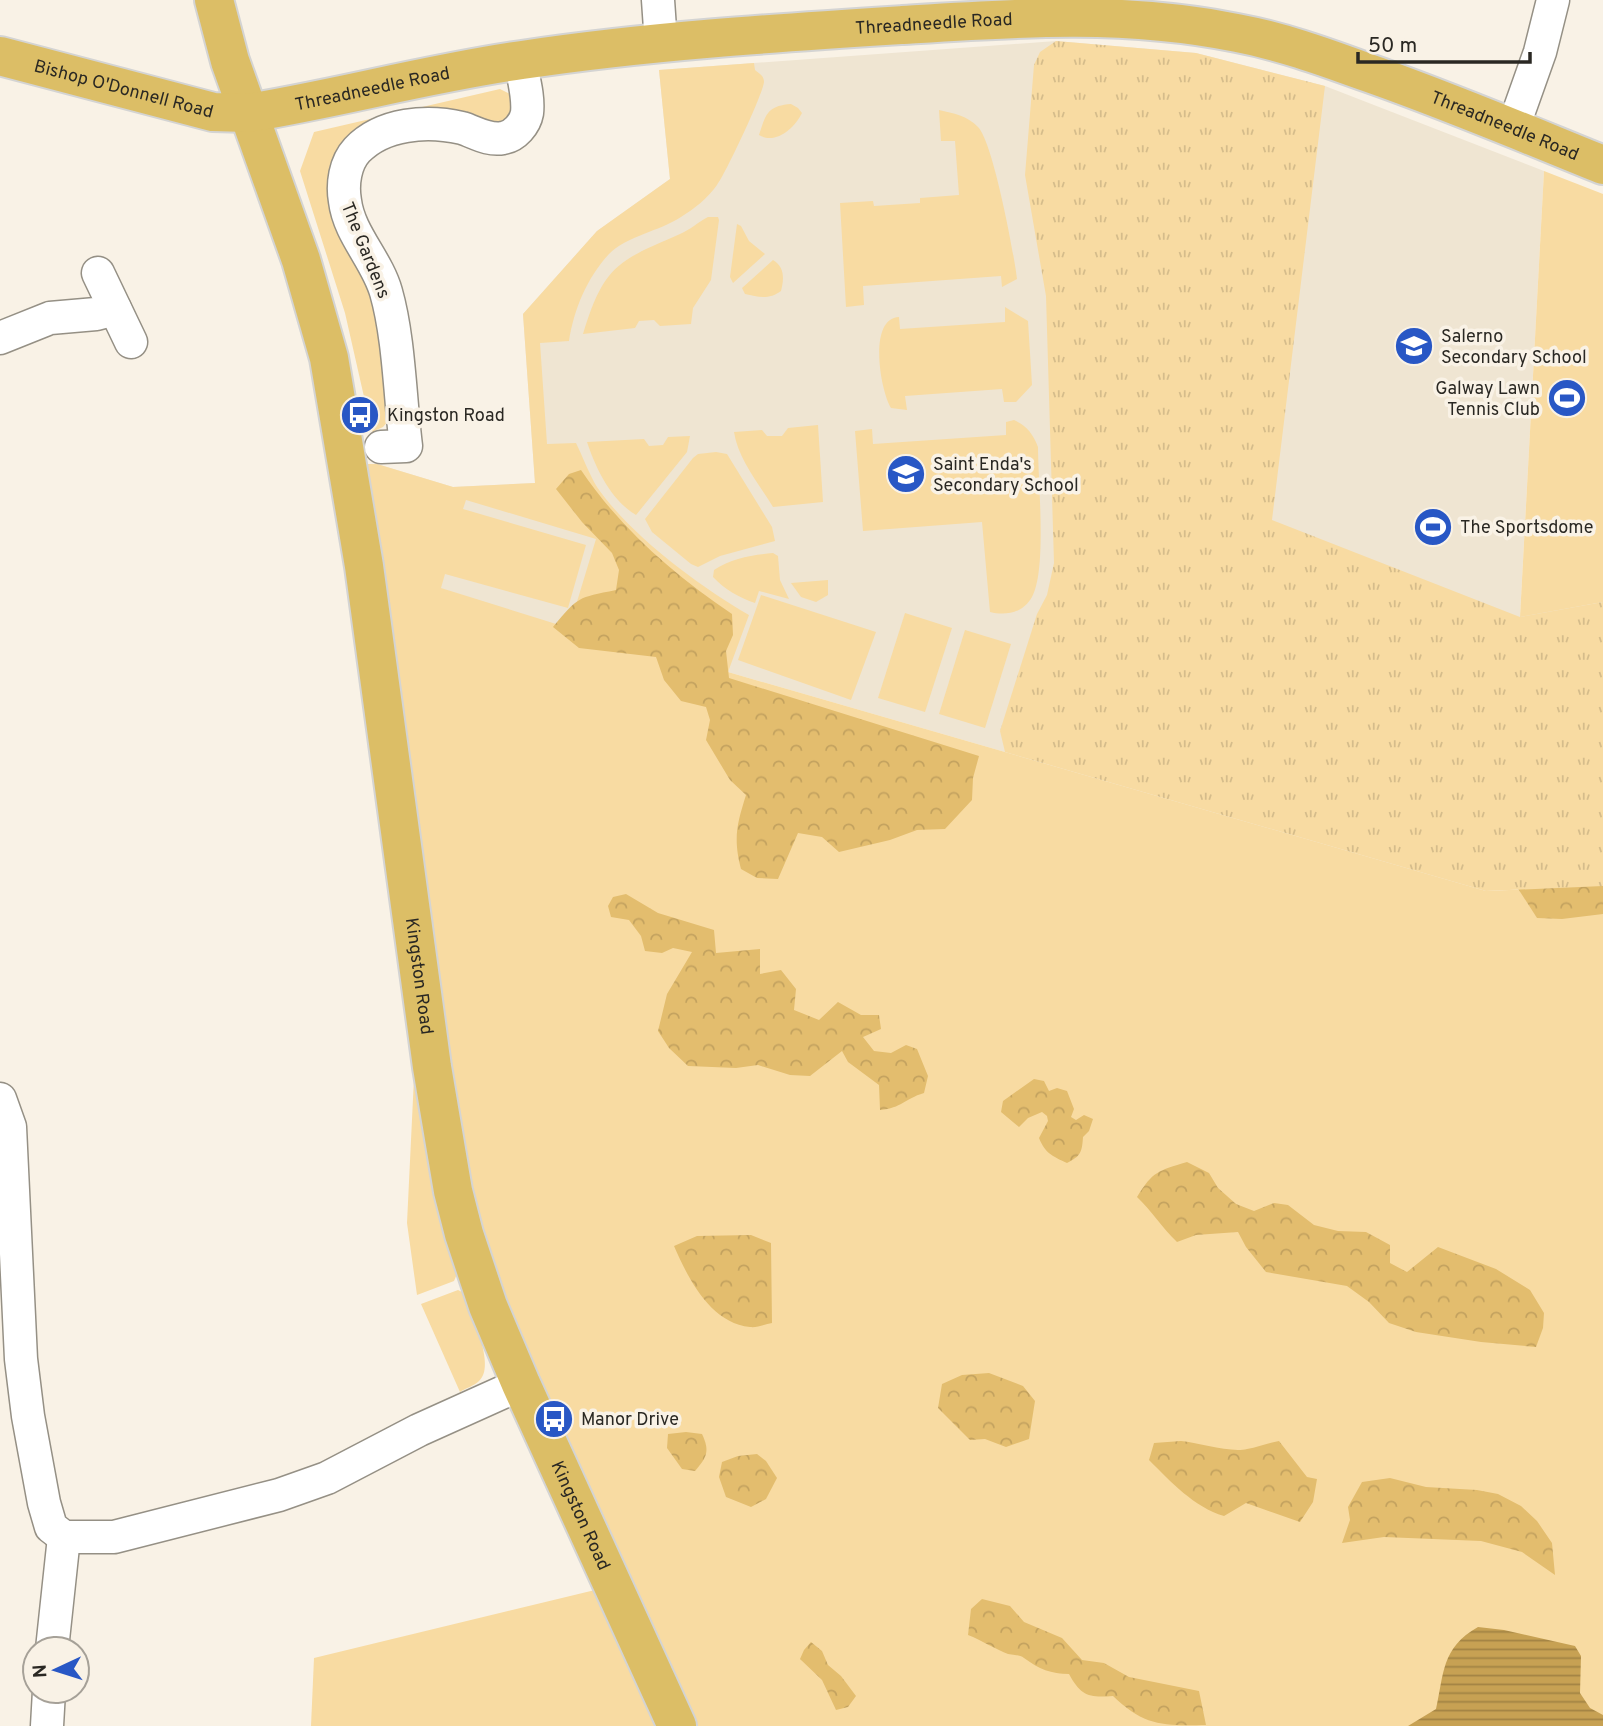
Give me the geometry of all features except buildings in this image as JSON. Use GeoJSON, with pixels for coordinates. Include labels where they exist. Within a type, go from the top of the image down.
{"type":"FeatureCollection","features":[{"type":"Feature","properties":{"kind":"main road","name":"Kingston Road"},"geometry":{"type":"LineString","coordinates":[[214,0],[230,61],[301,260],[329,358],[365,566],[425,1019],[444,1139],[464,1234],[488,1306],[521,1384],[677,1726]]}},
{"type":"Feature","properties":{"kind":"main road","name":"Threadneedle Road"},"geometry":{"type":"LineString","coordinates":[[248,113],[520,60],[661,43],[1025,18],[1119,17],[1238,33],[1304,50],[1400,84],[1603,165]]}},
{"type":"Feature","properties":{"kind":"main road","name":"Bishop O'Donnell Road"},"geometry":{"type":"LineString","coordinates":[[0,56],[213,112],[248,113]]}},
{"type":"Feature","properties":{"kind":"street"},"geometry":{"type":"LineString","coordinates":[[658,0],[661,43]]}},
{"type":"Feature","properties":{"kind":"street"},"geometry":{"type":"LineString","coordinates":[[1513,128],[1541,52],[1553,0]]}},
{"type":"Feature","properties":{"kind":"street","name":"The Gardens"},"geometry":{"type":"LineString","coordinates":[[382,447],[406,446],[391,317],[378,272],[348,216],[344,192],[347,167],[356,151],[363,145],[388,130],[407,126],[450,126],[488,138],[509,136],[522,126],[527,112],[520,60]]}},
{"type":"Feature","properties":{"kind":"street"},"geometry":{"type":"LineString","coordinates":[[98,273],[131,342]]}},
{"type":"Feature","properties":{"kind":"street"},"geometry":{"type":"LineString","coordinates":[[0,338],[50,318],[96,314],[115,309]]}},
{"type":"Feature","properties":{"kind":"street"},"geometry":{"type":"LineString","coordinates":[[5,1113],[10,1360],[28,1416],[51,1527],[64,1537],[114,1537],[279,1495],[327,1478],[419,1430],[521,1384]]}},
{"type":"Feature","properties":{"kind":"street"},"geometry":{"type":"LineString","coordinates":[[54,1635],[64,1537]]}},
{"type":"Feature","properties":{"kind":"street"},"geometry":{"type":"LineString","coordinates":[[47,1726],[48,1705]]}},
{"type":"Feature","properties":{"kind":"shaded area","name":"Saint Enda's Secondary School"},"geometry":{"type":"Polygon","coordinates":[[[1056,41],[1196,53],[1325,86],[1544,171],[1520,616],[1603,602],[1486,891],[728,672],[538,620],[381,569],[377,464],[453,487],[535,483],[523,314],[597,231],[670,179],[659,70],[1056,41]]]}},
{"type":"Feature","properties":{"kind":"shaded area"},"geometry":{"type":"Polygon","coordinates":[[[1478,1627],[1575,1646],[1581,1656],[1580,1693],[1590,1708],[1603,1715],[1603,1726],[1408,1726],[1436,1709],[1443,1673],[1451,1653],[1466,1635],[1478,1627]]]}},
{"type":"Feature","properties":{"kind":"green space"},"geometry":{"type":"Polygon","coordinates":[[[1056,41],[1196,53],[1325,86],[1272,520],[1520,617],[1603,602],[1603,886],[1486,891],[1005,752],[1000,731],[1037,614],[1047,595],[1054,563],[1046,296],[1025,175],[1034,65],[1040,52],[1056,41]]]}},
{"type":"Feature","properties":{"kind":"green space"},"geometry":{"type":"Polygon","coordinates":[[[754,63],[755,70],[764,82],[743,134],[713,190],[701,203],[681,217],[625,243],[609,254],[594,273],[583,295],[574,317],[569,341],[540,343],[547,444],[576,443],[597,487],[646,541],[709,590],[749,615],[728,672],[1486,891],[1603,886],[1603,1726],[696,1726],[523,1349],[504,1301],[466,1180],[366,464],[377,464],[453,487],[535,483],[523,314],[597,231],[670,179],[659,70],[754,63]],[[466,500],[463,509],[586,545],[568,608],[445,574],[441,588],[569,628],[596,539],[466,500]]]}},
{"type":"Feature","properties":{"kind":"green space"},"geometry":{"type":"Polygon","coordinates":[[[500,89],[512,95],[511,123],[477,125],[343,153],[375,285],[389,420],[383,427],[372,432],[345,313],[300,171],[314,132],[500,89]]]}},
{"type":"Feature","properties":{"kind":"green space"},"geometry":{"type":"Polygon","coordinates":[[[791,104],[802,113],[789,130],[778,137],[765,138],[759,135],[772,109],[791,104]]]}},
{"type":"Feature","properties":{"kind":"green space"},"geometry":{"type":"Polygon","coordinates":[[[939,110],[970,120],[984,137],[1002,199],[1017,279],[1002,287],[1001,276],[863,286],[864,305],[846,307],[840,203],[873,201],[874,206],[920,203],[920,198],[959,195],[955,141],[941,141],[939,110]]]}},
{"type":"Feature","properties":{"kind":"green space","name":"Galway Lawn Tennis Club"},"geometry":{"type":"Polygon","coordinates":[[[1544,171],[1603,194],[1603,602],[1520,617],[1544,171]]]}},
{"type":"Feature","properties":{"kind":"green space"},"geometry":{"type":"Polygon","coordinates":[[[708,217],[718,217],[719,220],[711,280],[693,308],[691,324],[660,326],[654,320],[639,321],[635,328],[583,334],[598,293],[616,268],[642,251],[684,232],[708,217]]]}},
{"type":"Feature","properties":{"kind":"green space"},"geometry":{"type":"Polygon","coordinates":[[[737,224],[741,226],[749,241],[765,254],[733,283],[730,277],[737,224]]]}},
{"type":"Feature","properties":{"kind":"green space"},"geometry":{"type":"Polygon","coordinates":[[[773,260],[780,266],[783,274],[781,291],[768,297],[745,294],[742,288],[773,260]]]}},
{"type":"Feature","properties":{"kind":"green space"},"geometry":{"type":"Polygon","coordinates":[[[1005,307],[1028,321],[1032,385],[1016,402],[1004,402],[1002,389],[905,396],[907,410],[891,408],[883,386],[879,356],[883,329],[889,320],[899,317],[900,329],[1005,322],[1005,307]]]}},
{"type":"Feature","properties":{"kind":"green space"},"geometry":{"type":"Polygon","coordinates":[[[1014,420],[1029,431],[1038,447],[1041,525],[1039,567],[1037,584],[1024,607],[1014,612],[996,613],[990,612],[982,522],[863,531],[855,431],[872,429],[873,444],[1006,435],[1006,422],[1014,420]]]}},
{"type":"Feature","properties":{"kind":"green space"},"geometry":{"type":"Polygon","coordinates":[[[818,425],[823,502],[773,507],[744,462],[734,432],[762,430],[767,436],[782,436],[788,428],[818,425]]]}},
{"type":"Feature","properties":{"kind":"green space"},"geometry":{"type":"Polygon","coordinates":[[[690,436],[687,452],[636,515],[612,492],[595,463],[587,442],[644,439],[649,446],[663,445],[668,437],[690,436]]]}},
{"type":"Feature","properties":{"kind":"green space"},"geometry":{"type":"Polygon","coordinates":[[[698,454],[727,454],[772,527],[775,541],[720,556],[698,567],[652,532],[645,519],[693,458],[698,454]]]}},
{"type":"Feature","properties":{"kind":"green space"},"geometry":{"type":"Polygon","coordinates":[[[581,470],[613,512],[649,549],[689,583],[732,614],[733,635],[726,651],[729,678],[979,756],[973,778],[972,800],[945,829],[917,830],[890,840],[839,852],[822,837],[798,833],[778,879],[757,878],[741,869],[737,831],[746,795],[730,780],[706,740],[710,720],[706,707],[681,701],[664,680],[656,657],[579,648],[553,627],[568,609],[580,600],[616,590],[619,570],[612,553],[582,522],[556,489],[569,474],[581,470]]]}},
{"type":"Feature","properties":{"kind":"green space"},"geometry":{"type":"Polygon","coordinates":[[[773,553],[778,556],[780,580],[789,599],[759,591],[755,603],[732,593],[713,577],[714,570],[735,560],[773,553]]]}},
{"type":"Feature","properties":{"kind":"green space"},"geometry":{"type":"Polygon","coordinates":[[[828,580],[828,595],[816,602],[801,597],[791,583],[828,580]]]}},
{"type":"Feature","properties":{"kind":"green space"},"geometry":{"type":"Polygon","coordinates":[[[761,595],[876,632],[851,700],[738,660],[761,595]]]}},
{"type":"Feature","properties":{"kind":"green space"},"geometry":{"type":"Polygon","coordinates":[[[905,613],[952,628],[925,712],[878,698],[905,613]]]}},
{"type":"Feature","properties":{"kind":"green space"},"geometry":{"type":"Polygon","coordinates":[[[965,630],[1011,644],[985,728],[939,714],[965,630]]]}},
{"type":"Feature","properties":{"kind":"green space"},"geometry":{"type":"Polygon","coordinates":[[[1603,848],[1603,914],[1562,919],[1537,918],[1508,873],[1603,848]]]}},
{"type":"Feature","properties":{"kind":"green space"},"geometry":{"type":"Polygon","coordinates":[[[626,894],[658,913],[714,930],[716,953],[760,949],[760,974],[781,970],[796,989],[794,1010],[819,1020],[838,1002],[861,1015],[879,1015],[881,1029],[863,1037],[874,1051],[891,1053],[906,1045],[917,1049],[928,1076],[924,1093],[880,1110],[879,1085],[848,1062],[842,1051],[810,1076],[790,1075],[758,1065],[736,1068],[688,1066],[669,1048],[658,1031],[667,994],[692,952],[673,948],[662,953],[645,951],[641,936],[629,920],[611,917],[608,906],[613,897],[626,894]]]}},
{"type":"Feature","properties":{"kind":"green space"},"geometry":{"type":"Polygon","coordinates":[[[414,1078],[438,1205],[457,1274],[454,1281],[417,1295],[407,1223],[414,1078]]]}},
{"type":"Feature","properties":{"kind":"green space"},"geometry":{"type":"Polygon","coordinates":[[[1034,1079],[1044,1081],[1049,1091],[1057,1088],[1067,1091],[1074,1109],[1071,1117],[1076,1120],[1084,1115],[1093,1119],[1089,1131],[1083,1137],[1080,1153],[1067,1163],[1050,1154],[1041,1143],[1039,1138],[1048,1121],[1042,1112],[1028,1118],[1019,1127],[1001,1112],[1003,1101],[1034,1079]]]}},
{"type":"Feature","properties":{"kind":"green space"},"geometry":{"type":"Polygon","coordinates":[[[1187,1162],[1209,1173],[1218,1188],[1236,1204],[1254,1211],[1274,1203],[1288,1205],[1314,1225],[1338,1231],[1366,1232],[1390,1245],[1390,1263],[1407,1272],[1438,1247],[1496,1269],[1530,1290],[1544,1313],[1543,1328],[1536,1347],[1416,1332],[1389,1323],[1369,1302],[1347,1286],[1266,1272],[1238,1232],[1196,1235],[1177,1242],[1137,1197],[1157,1173],[1187,1162]]]}},
{"type":"Feature","properties":{"kind":"green space"},"geometry":{"type":"Polygon","coordinates":[[[751,1235],[771,1243],[772,1323],[753,1327],[736,1324],[712,1308],[686,1272],[674,1246],[697,1236],[751,1235]]]}},
{"type":"Feature","properties":{"kind":"green space"},"geometry":{"type":"Polygon","coordinates":[[[458,1290],[464,1293],[476,1325],[485,1364],[484,1374],[479,1381],[460,1392],[421,1304],[458,1290]]]}},
{"type":"Feature","properties":{"kind":"green space"},"geometry":{"type":"Polygon","coordinates":[[[989,1373],[1023,1386],[1035,1401],[1029,1439],[1006,1447],[985,1439],[970,1440],[938,1408],[942,1384],[962,1375],[989,1373]]]}},
{"type":"Feature","properties":{"kind":"green space"},"geometry":{"type":"Polygon","coordinates":[[[668,1434],[702,1434],[706,1445],[705,1458],[695,1471],[682,1469],[667,1448],[668,1434]]]}},
{"type":"Feature","properties":{"kind":"green space"},"geometry":{"type":"Polygon","coordinates":[[[1181,1441],[1240,1450],[1279,1441],[1307,1477],[1317,1479],[1313,1502],[1300,1522],[1246,1503],[1224,1516],[1213,1512],[1184,1493],[1149,1460],[1154,1443],[1181,1441]]]}},
{"type":"Feature","properties":{"kind":"green space"},"geometry":{"type":"Polygon","coordinates":[[[757,1454],[766,1461],[777,1478],[766,1499],[751,1507],[726,1497],[719,1477],[722,1462],[738,1456],[757,1454]]]}},
{"type":"Feature","properties":{"kind":"green space"},"geometry":{"type":"Polygon","coordinates":[[[1390,1478],[1426,1487],[1498,1494],[1521,1506],[1537,1521],[1552,1543],[1555,1575],[1522,1552],[1481,1541],[1384,1537],[1342,1543],[1350,1520],[1348,1507],[1362,1482],[1390,1478]]]}},
{"type":"Feature","properties":{"kind":"green space"},"geometry":{"type":"Polygon","coordinates":[[[595,1590],[655,1726],[311,1726],[314,1658],[595,1590]]]}},
{"type":"Feature","properties":{"kind":"green space"},"geometry":{"type":"Polygon","coordinates":[[[982,1599],[1010,1606],[1024,1622],[1062,1638],[1082,1660],[1104,1663],[1129,1677],[1199,1691],[1206,1725],[1166,1724],[1145,1719],[1113,1696],[1086,1694],[1069,1674],[1045,1670],[1022,1657],[1008,1654],[968,1635],[971,1609],[982,1599]]]}},
{"type":"Feature","properties":{"kind":"green space"},"geometry":{"type":"Polygon","coordinates":[[[811,1642],[822,1651],[828,1665],[841,1676],[856,1696],[848,1707],[836,1710],[822,1680],[800,1659],[811,1642]]]}},
{"type":"Feature","properties":{"kind":"place","name":"Salerno Secondary School"},"geometry":{"type":"Point","coordinates":[1414,346]}},
{"type":"Feature","properties":{"kind":"place","name":"Galway Lawn Tennis Club"},"geometry":{"type":"Point","coordinates":[1567,398]}},
{"type":"Feature","properties":{"kind":"place","name":"Kingston Road"},"geometry":{"type":"Point","coordinates":[360,415]}},
{"type":"Feature","properties":{"kind":"place","name":"Saint Enda's Secondary School"},"geometry":{"type":"Point","coordinates":[906,474]}},
{"type":"Feature","properties":{"kind":"place","name":"The Sportsdome"},"geometry":{"type":"Point","coordinates":[1433,527]}},
{"type":"Feature","properties":{"kind":"place","name":"Manor Drive"},"geometry":{"type":"Point","coordinates":[554,1419]}}]}
